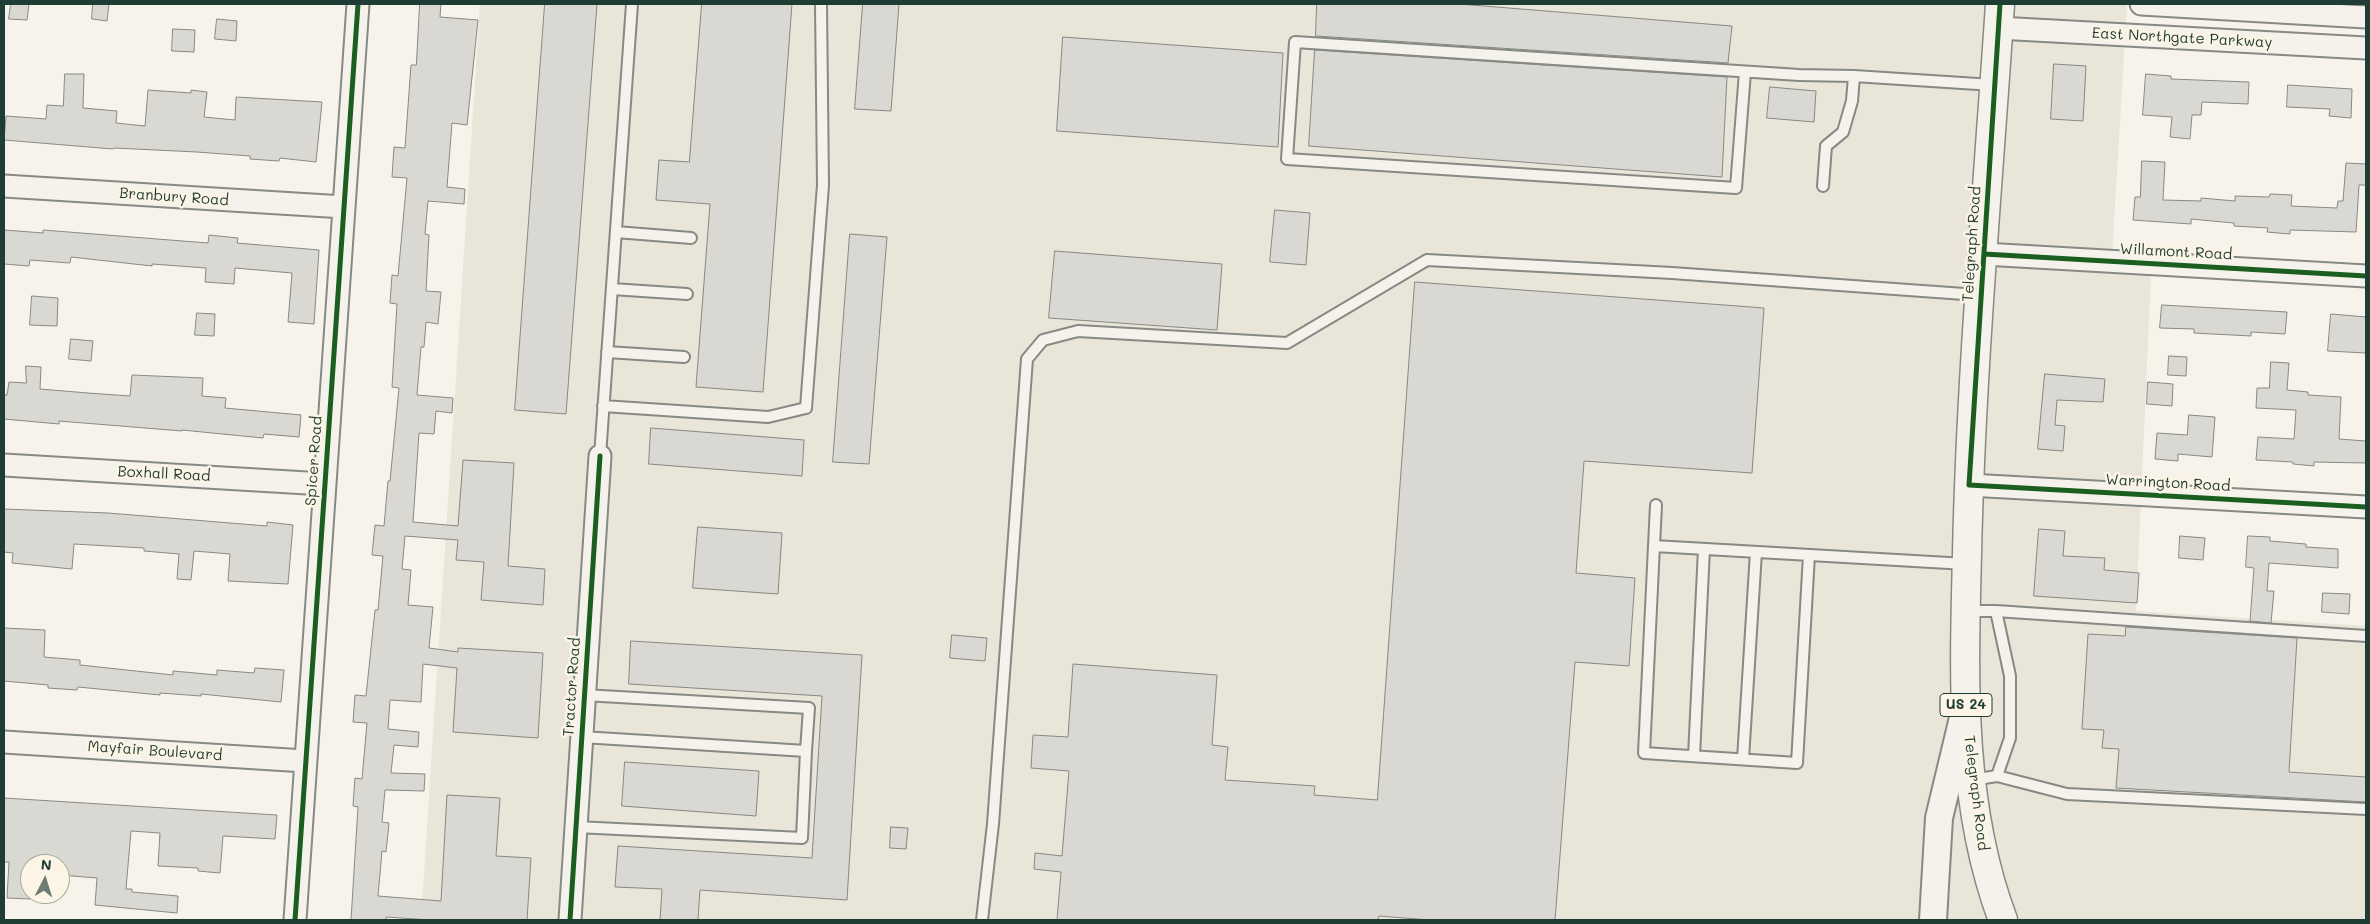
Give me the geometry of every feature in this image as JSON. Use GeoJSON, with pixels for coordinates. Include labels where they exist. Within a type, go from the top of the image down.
{"type":"FeatureCollection","features":[{"type":"Feature","properties":{"kind":"main road","name":"Telegraph Road"},"geometry":{"type":"LineString","coordinates":[[1999,16],[1969,485],[1966,707],[1984,778],[1980,837],[1990,883],[2002,920]]}},
{"type":"Feature","properties":{"kind":"street","name":"Spicer Road"},"geometry":{"type":"LineString","coordinates":[[295,920],[358,4]]}},
{"type":"Feature","properties":{"kind":"street","name":"East Northgate Parkway"},"geometry":{"type":"LineString","coordinates":[[2141,4],[2366,17]]}},
{"type":"Feature","properties":{"kind":"street","name":"East Northgate Parkway"},"geometry":{"type":"LineString","coordinates":[[1999,16],[2366,48]]}},
{"type":"Feature","properties":{"kind":"street","name":"Branbury Road"},"geometry":{"type":"LineString","coordinates":[[4,186],[344,207]]}},
{"type":"Feature","properties":{"kind":"street","name":"Willamont Road"},"geometry":{"type":"LineString","coordinates":[[1984,254],[2366,276]]}},
{"type":"Feature","properties":{"kind":"street","name":"Tractor Road"},"geometry":{"type":"LineString","coordinates":[[570,920],[600,456]]}},
{"type":"Feature","properties":{"kind":"street","name":"Boxhall Road"},"geometry":{"type":"LineString","coordinates":[[4,465],[324,484]]}},
{"type":"Feature","properties":{"kind":"street","name":"Warrington Road"},"geometry":{"type":"LineString","coordinates":[[1969,485],[2366,507]]}},
{"type":"Feature","properties":{"kind":"street"},"geometry":{"type":"LineString","coordinates":[[1933,920],[1939,818],[1966,707]]}},
{"type":"Feature","properties":{"kind":"street","name":"Mayfair Boulevard"},"geometry":{"type":"LineString","coordinates":[[4,742],[305,761]]}},
{"type":"Feature","properties":{"kind":"lane"},"geometry":{"type":"LineString","coordinates":[[600,456],[632,4]]}},
{"type":"Feature","properties":{"kind":"lane"},"geometry":{"type":"LineString","coordinates":[[603,406],[768,417],[806,408],[823,185],[821,4]]}},
{"type":"Feature","properties":{"kind":"lane"},"geometry":{"type":"LineString","coordinates":[[1746,72],[1736,188],[1287,159],[1295,42],[1746,72],[1854,76],[1994,85]]}},
{"type":"Feature","properties":{"kind":"lane"},"geometry":{"type":"LineString","coordinates":[[1823,186],[1826,146],[1843,132],[1852,101],[1854,76]]}},
{"type":"Feature","properties":{"kind":"lane"},"geometry":{"type":"LineString","coordinates":[[616,232],[691,238]]}},
{"type":"Feature","properties":{"kind":"lane"},"geometry":{"type":"LineString","coordinates":[[982,920],[993,824],[1027,359],[1043,340],[1078,331],[1287,343],[1427,260],[1672,273],[1981,295]]}},
{"type":"Feature","properties":{"kind":"lane"},"geometry":{"type":"LineString","coordinates":[[612,289],[687,294]]}},
{"type":"Feature","properties":{"kind":"lane"},"geometry":{"type":"LineString","coordinates":[[607,352],[684,357]]}},
{"type":"Feature","properties":{"kind":"lane"},"geometry":{"type":"LineString","coordinates":[[1656,505],[1644,753],[1797,762],[1809,555]]}},
{"type":"Feature","properties":{"kind":"lane"},"geometry":{"type":"LineString","coordinates":[[1654,546],[1967,564]]}},
{"type":"Feature","properties":{"kind":"lane"},"geometry":{"type":"LineString","coordinates":[[1694,756],[1704,549]]}},
{"type":"Feature","properties":{"kind":"lane"},"geometry":{"type":"LineString","coordinates":[[1744,759],[1756,552]]}},
{"type":"Feature","properties":{"kind":"lane"},"geometry":{"type":"LineString","coordinates":[[1966,611],[1996,611],[2366,636]]}},
{"type":"Feature","properties":{"kind":"lane"},"geometry":{"type":"LineString","coordinates":[[1996,611],[2010,676],[2010,738],[1984,778],[2067,794],[2366,809]]}},
{"type":"Feature","properties":{"kind":"lane"},"geometry":{"type":"LineString","coordinates":[[576,827],[802,838],[809,708],[584,695]]}},
{"type":"Feature","properties":{"kind":"lane"},"geometry":{"type":"LineString","coordinates":[[582,737],[806,751]]}},
{"type":"Feature","properties":{"kind":"shaded area"},"geometry":{"type":"Polygon","coordinates":[[[480,4],[2127,4],[2111,273],[2151,275],[2136,611],[2366,626],[2366,920],[421,920],[480,4]]]}},
{"type":"Feature","properties":{"kind":"building"},"geometry":{"type":"Polygon","coordinates":[[[11,4],[29,4],[27,20],[9,19],[11,4]]]}},
{"type":"Feature","properties":{"kind":"building"},"geometry":{"type":"Polygon","coordinates":[[[93,4],[109,4],[107,21],[92,19],[93,4]]]}},
{"type":"Feature","properties":{"kind":"building"},"geometry":{"type":"Polygon","coordinates":[[[420,4],[441,4],[440,17],[478,20],[467,125],[452,123],[447,187],[465,189],[464,204],[428,201],[425,234],[429,235],[426,291],[441,292],[438,324],[426,322],[424,347],[421,347],[417,395],[453,398],[452,413],[436,411],[434,434],[419,433],[413,522],[458,526],[463,460],[514,463],[508,566],[545,569],[543,605],[481,600],[484,562],[456,560],[458,540],[405,536],[402,569],[411,570],[408,605],[433,607],[429,648],[458,652],[458,648],[543,653],[538,738],[453,732],[457,668],[423,664],[421,702],[390,700],[388,729],[419,732],[418,747],[394,745],[391,773],[425,774],[424,791],[385,790],[382,822],[389,823],[386,852],[382,851],[378,896],[441,901],[447,795],[500,798],[496,856],[531,858],[527,920],[430,920],[386,917],[386,920],[351,920],[358,807],[353,806],[355,778],[362,779],[367,723],[353,722],[355,695],[366,696],[375,610],[378,610],[383,556],[372,555],[375,525],[384,526],[399,388],[392,387],[397,304],[390,303],[392,275],[398,276],[407,178],[392,177],[394,147],[405,148],[411,65],[416,65],[420,4]]]}},
{"type":"Feature","properties":{"kind":"building"},"geometry":{"type":"Polygon","coordinates":[[[545,4],[597,4],[566,414],[515,410],[545,4]]]}},
{"type":"Feature","properties":{"kind":"building"},"geometry":{"type":"Polygon","coordinates":[[[702,4],[792,4],[763,392],[696,387],[710,204],[656,200],[659,160],[689,162],[702,4]]]}},
{"type":"Feature","properties":{"kind":"building"},"geometry":{"type":"Polygon","coordinates":[[[863,4],[899,4],[891,111],[855,109],[863,4]]]}},
{"type":"Feature","properties":{"kind":"building"},"geometry":{"type":"Polygon","coordinates":[[[1317,4],[1459,4],[1732,26],[1728,63],[1316,36],[1317,4]]]}},
{"type":"Feature","properties":{"kind":"building"},"geometry":{"type":"Polygon","coordinates":[[[217,19],[237,21],[236,41],[215,39],[217,19]]]}},
{"type":"Feature","properties":{"kind":"building"},"geometry":{"type":"Polygon","coordinates":[[[173,29],[195,30],[194,52],[172,51],[173,29]]]}},
{"type":"Feature","properties":{"kind":"building"},"geometry":{"type":"Polygon","coordinates":[[[1063,37],[1283,53],[1278,147],[1057,131],[1063,37]]]}},
{"type":"Feature","properties":{"kind":"building"},"geometry":{"type":"Polygon","coordinates":[[[1315,50],[1727,77],[1722,177],[1309,146],[1315,50]]]}},
{"type":"Feature","properties":{"kind":"building"},"geometry":{"type":"Polygon","coordinates":[[[2054,64],[2086,66],[2083,121],[2051,119],[2054,64]]]}},
{"type":"Feature","properties":{"kind":"building"},"geometry":{"type":"Polygon","coordinates":[[[65,74],[84,74],[83,108],[117,111],[116,123],[145,126],[148,90],[191,93],[191,90],[207,92],[204,117],[235,120],[236,97],[322,102],[316,162],[280,158],[279,161],[250,159],[250,156],[113,149],[4,140],[6,116],[46,119],[47,105],[63,106],[65,74]]]}},
{"type":"Feature","properties":{"kind":"building"},"geometry":{"type":"Polygon","coordinates":[[[2146,74],[2171,76],[2171,79],[2249,82],[2248,104],[2202,102],[2201,115],[2192,115],[2190,139],[2170,137],[2172,117],[2143,115],[2146,74]]]}},
{"type":"Feature","properties":{"kind":"building"},"geometry":{"type":"Polygon","coordinates":[[[2288,85],[2352,89],[2351,118],[2329,116],[2330,109],[2287,107],[2288,85]]]}},
{"type":"Feature","properties":{"kind":"building"},"geometry":{"type":"Polygon","coordinates":[[[1770,87],[1816,91],[1814,122],[1767,118],[1770,87]]]}},
{"type":"Feature","properties":{"kind":"building"},"geometry":{"type":"Polygon","coordinates":[[[2142,161],[2165,162],[2163,200],[2201,201],[2201,198],[2235,201],[2235,196],[2269,197],[2270,194],[2292,195],[2291,206],[2337,208],[2338,201],[2343,201],[2346,163],[2366,164],[2366,185],[2359,185],[2356,232],[2290,230],[2290,234],[2267,232],[2268,228],[2234,226],[2234,223],[2191,219],[2191,224],[2133,220],[2135,197],[2140,197],[2142,161]]]}},
{"type":"Feature","properties":{"kind":"building"},"geometry":{"type":"Polygon","coordinates":[[[1275,210],[1310,213],[1306,265],[1270,262],[1275,210]]]}},
{"type":"Feature","properties":{"kind":"building"},"geometry":{"type":"Polygon","coordinates":[[[5,230],[43,233],[43,230],[208,243],[209,235],[238,238],[237,243],[319,250],[314,324],[288,322],[292,273],[235,268],[234,284],[205,282],[206,268],[152,264],[152,266],[71,257],[70,263],[30,260],[29,266],[4,264],[5,230]]]}},
{"type":"Feature","properties":{"kind":"building"},"geometry":{"type":"Polygon","coordinates":[[[850,234],[887,237],[869,464],[833,462],[850,234]]]}},
{"type":"Feature","properties":{"kind":"building"},"geometry":{"type":"Polygon","coordinates":[[[1055,251],[1222,264],[1217,330],[1049,318],[1055,251]]]}},
{"type":"Feature","properties":{"kind":"building"},"geometry":{"type":"Polygon","coordinates":[[[1415,282],[1764,308],[1752,473],[1584,461],[1576,573],[1635,578],[1629,666],[1575,662],[1555,920],[1430,920],[1379,916],[1378,920],[1057,920],[1061,872],[1034,869],[1035,853],[1062,856],[1069,771],[1031,768],[1033,735],[1068,737],[1073,664],[1217,675],[1212,745],[1228,747],[1225,780],[1315,786],[1314,795],[1377,800],[1415,282]]]}},
{"type":"Feature","properties":{"kind":"building"},"geometry":{"type":"Polygon","coordinates":[[[32,296],[58,298],[57,326],[30,325],[32,296]]]}},
{"type":"Feature","properties":{"kind":"building"},"geometry":{"type":"Polygon","coordinates":[[[2162,305],[2287,312],[2285,334],[2251,332],[2251,336],[2194,333],[2194,329],[2160,328],[2162,305]]]}},
{"type":"Feature","properties":{"kind":"building"},"geometry":{"type":"Polygon","coordinates":[[[197,313],[215,314],[214,336],[195,335],[197,313]]]}},
{"type":"Feature","properties":{"kind":"building"},"geometry":{"type":"Polygon","coordinates":[[[2331,314],[2366,317],[2366,353],[2328,351],[2331,314]]]}},
{"type":"Feature","properties":{"kind":"building"},"geometry":{"type":"Polygon","coordinates":[[[71,339],[93,341],[91,361],[69,359],[71,339]]]}},
{"type":"Feature","properties":{"kind":"building"},"geometry":{"type":"Polygon","coordinates":[[[2169,356],[2187,357],[2186,376],[2168,375],[2169,356]]]}},
{"type":"Feature","properties":{"kind":"building"},"geometry":{"type":"Polygon","coordinates":[[[2271,362],[2289,363],[2287,390],[2308,392],[2308,395],[2341,397],[2339,439],[2366,441],[2366,463],[2314,462],[2314,466],[2293,464],[2293,462],[2256,460],[2258,437],[2294,439],[2296,410],[2256,408],[2257,388],[2269,388],[2271,362]]]}},
{"type":"Feature","properties":{"kind":"building"},"geometry":{"type":"Polygon","coordinates":[[[26,366],[41,367],[40,389],[130,396],[132,375],[203,378],[202,396],[226,398],[225,408],[301,415],[299,437],[264,434],[263,438],[182,430],[59,421],[59,424],[4,419],[4,395],[7,395],[9,382],[26,383],[26,366]]]}},
{"type":"Feature","properties":{"kind":"building"},"geometry":{"type":"Polygon","coordinates":[[[2045,374],[2105,379],[2103,402],[2057,400],[2055,425],[2065,426],[2063,451],[2038,449],[2045,374]]]}},
{"type":"Feature","properties":{"kind":"building"},"geometry":{"type":"Polygon","coordinates":[[[2148,382],[2173,384],[2172,406],[2147,404],[2148,382]]]}},
{"type":"Feature","properties":{"kind":"building"},"geometry":{"type":"Polygon","coordinates":[[[2189,415],[2215,417],[2212,457],[2178,454],[2178,461],[2155,459],[2157,433],[2187,435],[2189,415]]]}},
{"type":"Feature","properties":{"kind":"building"},"geometry":{"type":"Polygon","coordinates":[[[651,428],[804,440],[802,476],[649,464],[651,428]]]}},
{"type":"Feature","properties":{"kind":"building"},"geometry":{"type":"Polygon","coordinates":[[[4,509],[108,513],[267,526],[267,522],[293,525],[288,584],[228,581],[230,554],[194,551],[191,580],[177,579],[179,554],[144,551],[144,548],[74,544],[72,569],[12,563],[13,553],[4,552],[4,509]]]}},
{"type":"Feature","properties":{"kind":"building"},"geometry":{"type":"Polygon","coordinates":[[[698,527],[782,533],[778,594],[693,588],[698,527]]]}},
{"type":"Feature","properties":{"kind":"building"},"geometry":{"type":"Polygon","coordinates":[[[2039,529],[2065,531],[2063,556],[2105,558],[2104,570],[2139,573],[2137,603],[2034,596],[2039,529]]]}},
{"type":"Feature","properties":{"kind":"building"},"geometry":{"type":"Polygon","coordinates":[[[2180,536],[2205,538],[2203,560],[2179,558],[2180,536]]]}},
{"type":"Feature","properties":{"kind":"building"},"geometry":{"type":"Polygon","coordinates":[[[2248,536],[2270,537],[2270,541],[2306,544],[2306,547],[2338,549],[2338,568],[2269,563],[2267,591],[2274,591],[2271,623],[2250,621],[2254,568],[2246,567],[2248,536]]]}},
{"type":"Feature","properties":{"kind":"building"},"geometry":{"type":"Polygon","coordinates":[[[2323,593],[2350,594],[2349,614],[2322,612],[2323,593]]]}},
{"type":"Feature","properties":{"kind":"building"},"geometry":{"type":"Polygon","coordinates":[[[2126,627],[2297,638],[2289,772],[2366,777],[2366,802],[2116,788],[2119,749],[2102,748],[2104,730],[2082,729],[2088,634],[2125,636],[2126,627]]]}},
{"type":"Feature","properties":{"kind":"building"},"geometry":{"type":"Polygon","coordinates":[[[4,628],[45,630],[44,657],[80,660],[80,665],[173,675],[173,671],[217,675],[217,670],[254,673],[255,668],[284,670],[281,702],[201,694],[201,696],[160,693],[160,695],[78,687],[77,690],[48,688],[48,685],[4,681],[4,628]]]}},
{"type":"Feature","properties":{"kind":"building"},"geometry":{"type":"Polygon","coordinates":[[[952,635],[987,638],[985,661],[950,658],[952,635]]]}},
{"type":"Feature","properties":{"kind":"building"},"geometry":{"type":"Polygon","coordinates":[[[631,641],[862,655],[847,900],[700,890],[698,920],[660,920],[662,889],[615,887],[618,846],[812,858],[822,696],[629,684],[631,641]]]}},
{"type":"Feature","properties":{"kind":"building"},"geometry":{"type":"Polygon","coordinates":[[[625,762],[759,771],[756,816],[622,806],[625,762]]]}},
{"type":"Feature","properties":{"kind":"building"},"geometry":{"type":"Polygon","coordinates":[[[4,798],[277,815],[275,839],[223,836],[220,873],[198,871],[198,868],[158,866],[160,833],[131,831],[126,889],[132,889],[132,892],[178,896],[177,913],[95,905],[97,878],[70,876],[70,854],[20,854],[20,899],[7,898],[9,862],[4,862],[4,798]]]}},
{"type":"Feature","properties":{"kind":"building"},"geometry":{"type":"Polygon","coordinates":[[[891,827],[908,828],[906,849],[890,848],[891,827]]]}},
{"type":"Feature","properties":{"kind":"cycle path"},"geometry":{"type":"LineString","coordinates":[[295,920],[358,4]]}},
{"type":"Feature","properties":{"kind":"cycle path"},"geometry":{"type":"LineString","coordinates":[[2000,4],[1969,485],[2366,507]]}},
{"type":"Feature","properties":{"kind":"cycle path"},"geometry":{"type":"LineString","coordinates":[[1984,254],[2366,276]]}},
{"type":"Feature","properties":{"kind":"cycle path"},"geometry":{"type":"LineString","coordinates":[[570,920],[600,456]]}}]}
